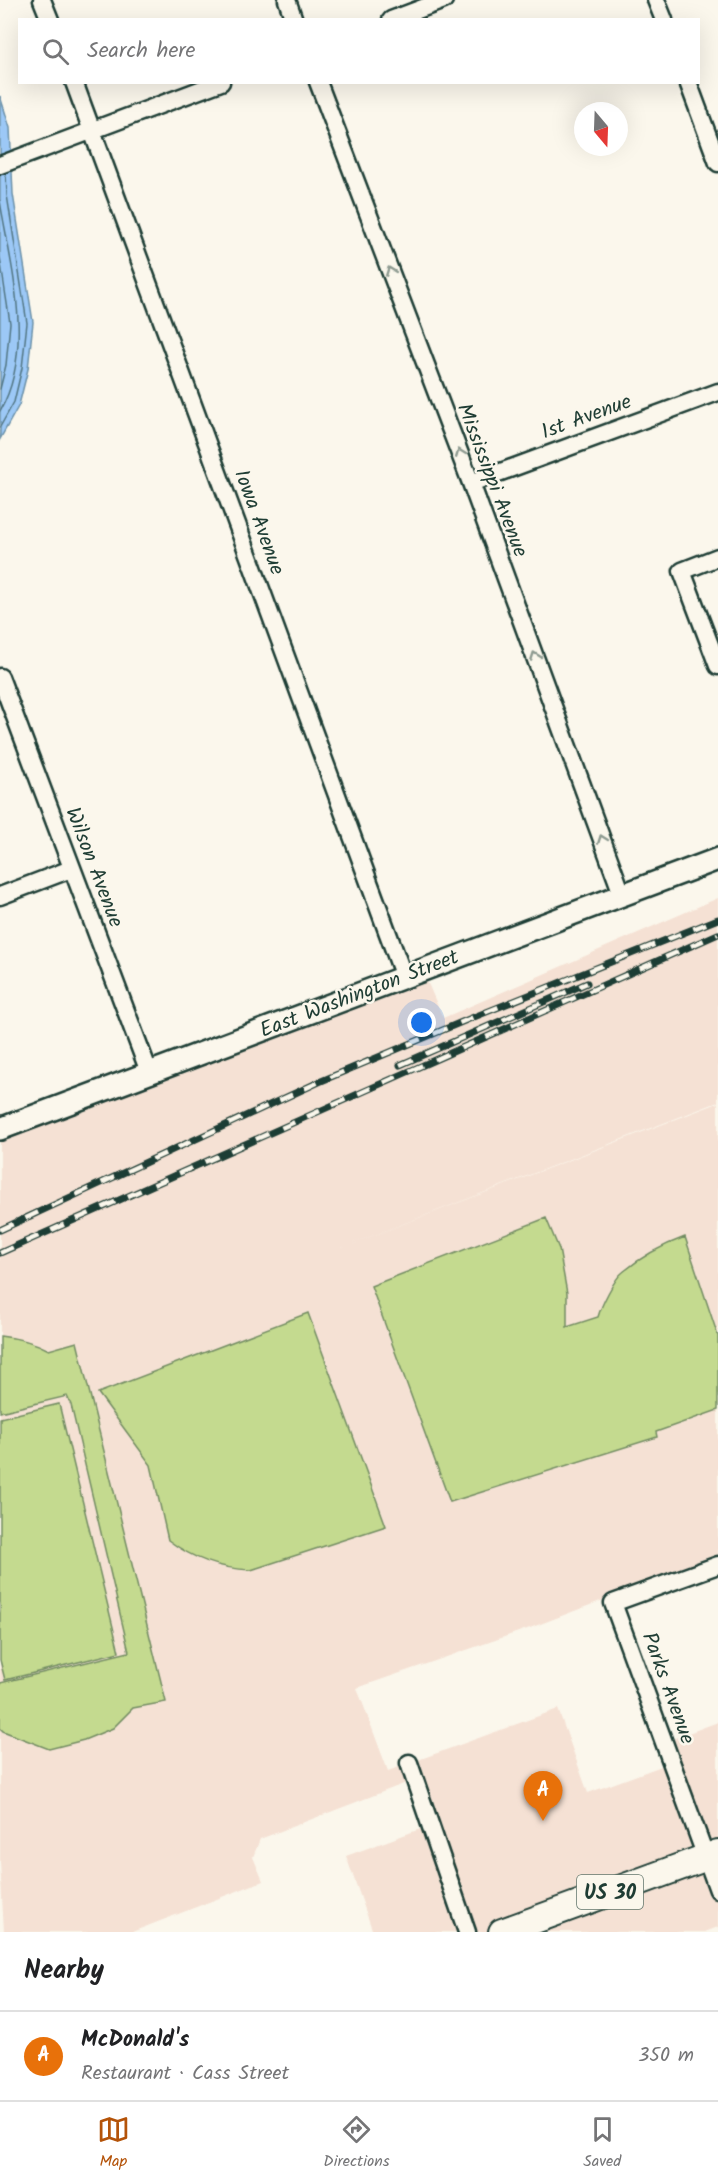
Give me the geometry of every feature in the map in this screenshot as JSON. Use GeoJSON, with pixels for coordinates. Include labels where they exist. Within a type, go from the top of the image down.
{"type":"FeatureCollection","features":[{"type":"Feature","properties":{"kind":"main road","name":"US 30"},"geometry":{"type":"LineString","coordinates":[[502,1932],[712,1855]]}},
{"type":"Feature","properties":{"kind":"street"},"geometry":{"type":"LineString","coordinates":[[42,0],[49,18]]}},
{"type":"Feature","properties":{"kind":"street"},"geometry":{"type":"LineString","coordinates":[[287,0],[293,18]]}},
{"type":"Feature","properties":{"kind":"street"},"geometry":{"type":"LineString","coordinates":[[396,18],[444,0]]}},
{"type":"Feature","properties":{"kind":"street"},"geometry":{"type":"LineString","coordinates":[[656,0],[663,18]]}},
{"type":"Feature","properties":{"kind":"street","name":"Iowa Avenue"},"geometry":{"type":"LineString","coordinates":[[75,84],[404,977]]}},
{"type":"Feature","properties":{"kind":"street"},"geometry":{"type":"LineString","coordinates":[[0,165],[216,84]]}},
{"type":"Feature","properties":{"kind":"street","name":"Mississippi Avenue"},"geometry":{"type":"LineString","coordinates":[[319,84],[471,483],[622,894]]}},
{"type":"Feature","properties":{"kind":"street"},"geometry":{"type":"LineString","coordinates":[[689,84],[718,163]]}},
{"type":"Feature","properties":{"kind":"street","name":"1st Avenue"},"geometry":{"type":"LineString","coordinates":[[471,483],[718,392]]}},
{"type":"Feature","properties":{"kind":"street"},"geometry":{"type":"LineString","coordinates":[[718,557],[682,570],[718,666]]}},
{"type":"Feature","properties":{"kind":"street","name":"Wilson Avenue"},"geometry":{"type":"LineString","coordinates":[[0,677],[149,1072]]}},
{"type":"Feature","properties":{"kind":"street","name":"East Washington Street"},"geometry":{"type":"LineString","coordinates":[[0,1129],[718,859]]}},
{"type":"Feature","properties":{"kind":"street"},"geometry":{"type":"LineString","coordinates":[[0,896],[71,869]]}},
{"type":"Feature","properties":{"kind":"street","name":"Parks Avenue"},"geometry":{"type":"LineString","coordinates":[[718,1565],[614,1603],[712,1855],[718,1890]]}},
{"type":"Feature","properties":{"kind":"street"},"geometry":{"type":"LineString","coordinates":[[410,1764],[467,1932]]}},
{"type":"Feature","properties":{"kind":"shaded area"},"geometry":{"type":"Polygon","coordinates":[[[718,898],[718,1102],[341,1248],[718,1103],[718,1556],[530,1628],[357,1688],[388,1771],[558,1709],[588,1793],[667,1764],[659,1744],[718,1722],[718,1927],[705,1932],[373,1932],[346,1856],[423,1828],[406,1783],[260,1839],[253,1857],[263,1881],[132,1932],[4,1932],[0,1862],[0,1131],[423,972],[443,1018],[718,898]]]}},
{"type":"Feature","properties":{"kind":"green space"},"geometry":{"type":"Polygon","coordinates":[[[546,1218],[559,1249],[567,1293],[567,1327],[598,1317],[608,1293],[623,1272],[652,1252],[685,1237],[718,1336],[718,1410],[656,1432],[657,1437],[450,1502],[371,1286],[546,1218]]]}},
{"type":"Feature","properties":{"kind":"green space"},"geometry":{"type":"Polygon","coordinates":[[[308,1313],[386,1526],[251,1570],[228,1568],[197,1558],[168,1540],[151,1465],[98,1393],[308,1313]]]}},
{"type":"Feature","properties":{"kind":"green space"},"geometry":{"type":"Polygon","coordinates":[[[0,1336],[25,1340],[49,1350],[77,1342],[166,1702],[133,1708],[113,1728],[84,1740],[49,1749],[0,1728],[0,1683],[129,1652],[71,1405],[67,1396],[0,1412],[0,1336]]]}},
{"type":"Feature","properties":{"kind":"green space"},"geometry":{"type":"Polygon","coordinates":[[[59,1404],[119,1652],[5,1680],[0,1660],[0,1418],[59,1404]]]}},
{"type":"Feature","properties":{"kind":"water"},"geometry":{"type":"Polygon","coordinates":[[[0,96],[10,128],[13,194],[33,322],[28,369],[19,405],[0,439],[0,96]]]}},
{"type":"Feature","properties":{"kind":"railway"},"geometry":{"type":"LineString","coordinates":[[0,1230],[319,1082],[718,919]]}},
{"type":"Feature","properties":{"kind":"railway"},"geometry":{"type":"LineString","coordinates":[[0,1253],[718,934]]}},
{"type":"Feature","properties":{"kind":"railway"},"geometry":{"type":"LineString","coordinates":[[400,1065],[587,983]]}},
{"type":"Feature","properties":{"kind":"place","name":"McDonald's"},"geometry":{"type":"Point","coordinates":[543,1821]}}]}
